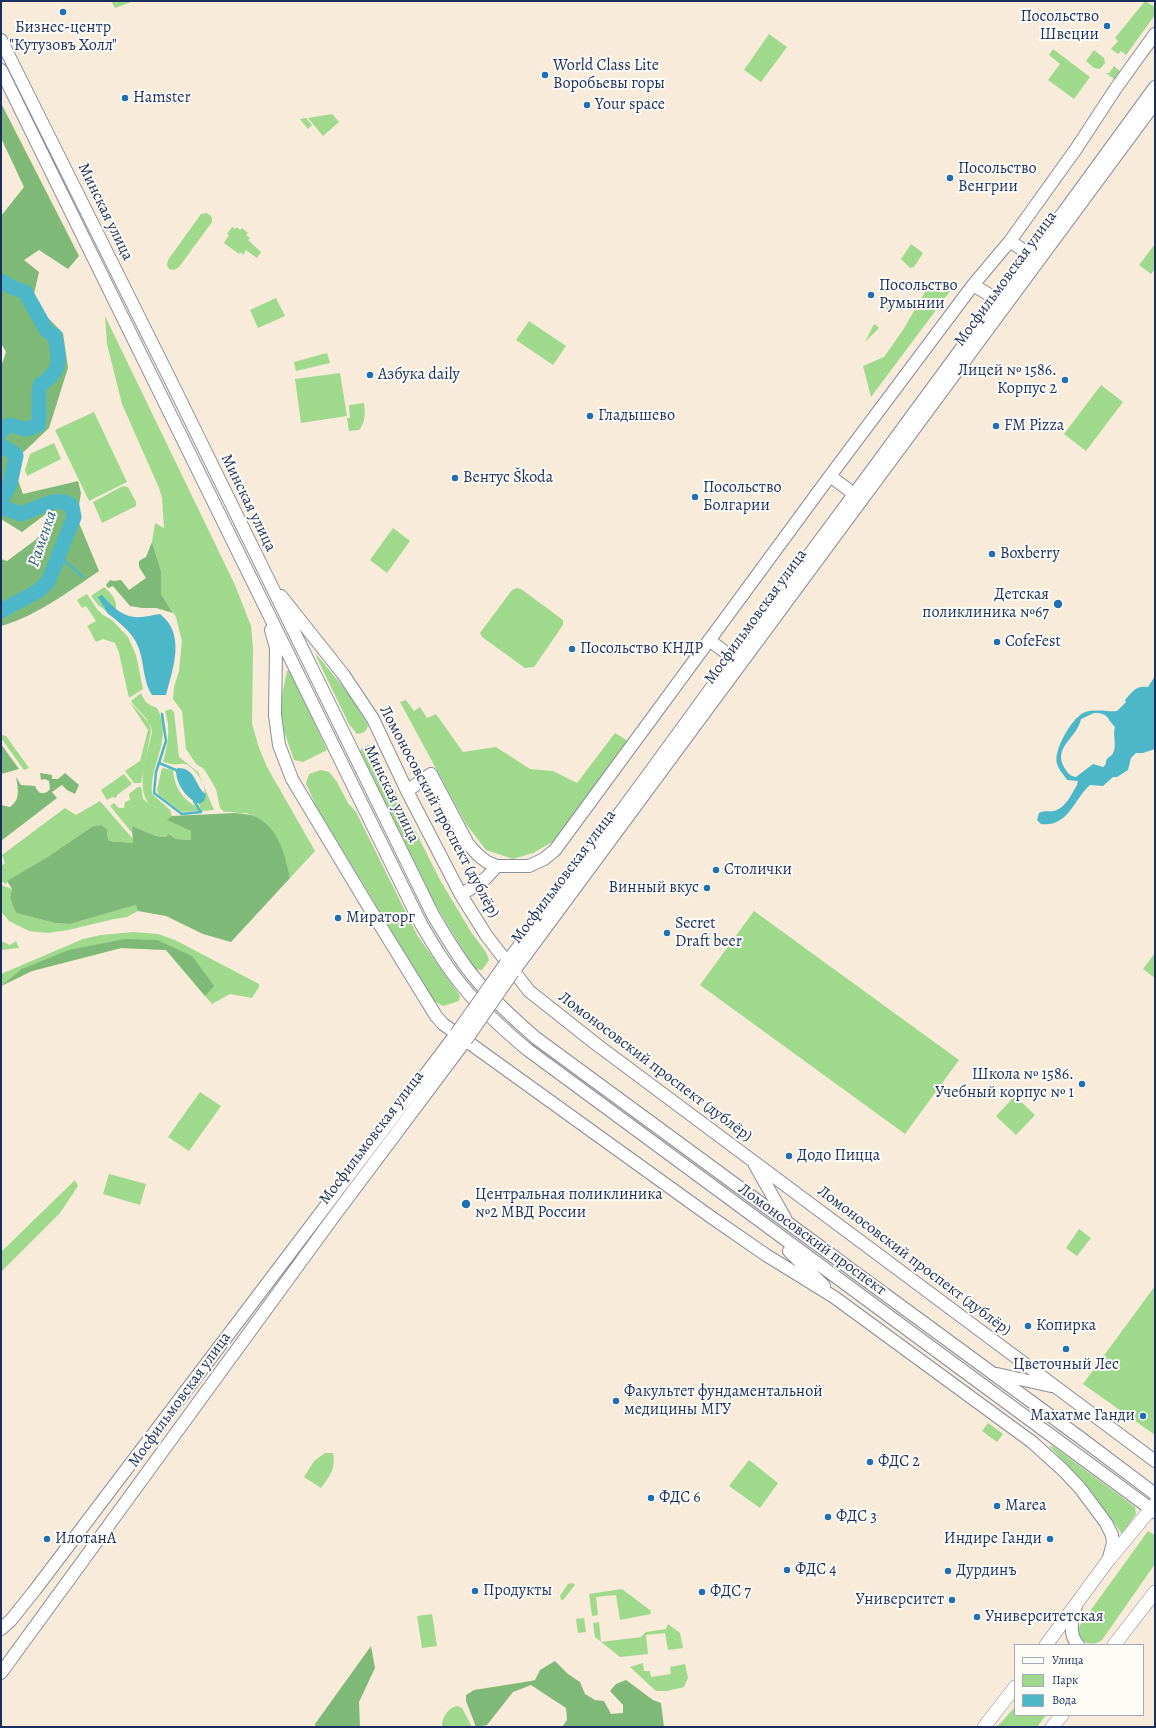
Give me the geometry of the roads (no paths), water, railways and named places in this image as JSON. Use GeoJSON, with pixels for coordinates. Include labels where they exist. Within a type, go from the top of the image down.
{"type":"FeatureCollection","features":[{"type":"Feature","properties":{"kind":"main road","name":"Мосфильмовская улица"},"geometry":{"type":"LineString","coordinates":[[497,866],[529,866],[544,859],[555,850],[830,476],[973,285],[1010,241],[1076,149],[1116,88],[1155,34]]}},
{"type":"Feature","properties":{"kind":"main road","name":"Минская улица"},"geometry":{"type":"LineString","coordinates":[[1,40],[434,915],[452,947],[473,976]]}},
{"type":"Feature","properties":{"kind":"main road","name":"Минская улица"},"geometry":{"type":"LineString","coordinates":[[1,70],[421,924],[440,956],[462,987]]}},
{"type":"Feature","properties":{"kind":"main road","name":"Мосфильмовская улица"},"geometry":{"type":"LineString","coordinates":[[1,1673],[461,1037],[569,883],[733,658],[1155,87]]}},
{"type":"Feature","properties":{"kind":"main road","name":"Мосфильмовская улица"},"geometry":{"type":"LineString","coordinates":[[510,968],[1155,103]]}},
{"type":"Feature","properties":{"kind":"main road"},"geometry":{"type":"LineString","coordinates":[[1010,241],[1030,255]]}},
{"type":"Feature","properties":{"kind":"main road"},"geometry":{"type":"LineString","coordinates":[[973,285],[998,300]]}},
{"type":"Feature","properties":{"kind":"main road"},"geometry":{"type":"LineString","coordinates":[[830,476],[854,494]]}},
{"type":"Feature","properties":{"kind":"main road","name":"Ломоносовский проспект (дублёр)"},"geometry":{"type":"LineString","coordinates":[[268,580],[343,674],[373,719],[407,791],[460,895],[510,968],[529,992],[584,1035],[1155,1461]]}},
{"type":"Feature","properties":{"kind":"main road"},"geometry":{"type":"LineString","coordinates":[[256,589],[276,648],[275,715],[279,745],[292,779],[366,904],[436,1016],[461,1037],[766,1255],[834,1297],[1014,1428],[1044,1452],[1063,1470],[1097,1510],[1112,1535],[1113,1542],[1107,1562]]}},
{"type":"Feature","properties":{"kind":"main road"},"geometry":{"type":"LineString","coordinates":[[709,640],[733,658]]}},
{"type":"Feature","properties":{"kind":"main road"},"geometry":{"type":"LineString","coordinates":[[407,791],[431,774],[468,844],[487,862],[497,866],[486,878],[460,895]]}},
{"type":"Feature","properties":{"kind":"main road","name":"Ломоносовский проспект"},"geometry":{"type":"LineString","coordinates":[[473,976],[505,1011],[536,1038],[992,1372],[1155,1494]]}},
{"type":"Feature","properties":{"kind":"main road","name":"Ломоносовский проспект"},"geometry":{"type":"LineString","coordinates":[[462,987],[496,1022],[528,1050],[763,1224],[1153,1508]]}},
{"type":"Feature","properties":{"kind":"main road","name":"Мосфильмовская улица"},"geometry":{"type":"LineString","coordinates":[[1,1630],[35,1590],[461,1037]]}},
{"type":"Feature","properties":{"kind":"main road"},"geometry":{"type":"LineString","coordinates":[[752,1160],[788,1223]]}},
{"type":"Feature","properties":{"kind":"main road"},"geometry":{"type":"LineString","coordinates":[[763,1224],[834,1297]]}},
{"type":"Feature","properties":{"kind":"main road"},"geometry":{"type":"LineString","coordinates":[[992,1372],[1058,1388]]}},
{"type":"Feature","properties":{"kind":"main road"},"geometry":{"type":"LineString","coordinates":[[1014,1428],[1084,1459]]}},
{"type":"Feature","properties":{"kind":"main road"},"geometry":{"type":"LineString","coordinates":[[136,1458],[142,1455],[148,1457],[151,1462],[150,1469]]}},
{"type":"Feature","properties":{"kind":"main road"},"geometry":{"type":"LineString","coordinates":[[1047,1644],[1107,1562],[1153,1508]]}},
{"type":"Feature","properties":{"kind":"main road"},"geometry":{"type":"LineString","coordinates":[[1117,1641],[1155,1592]]}},
{"type":"Feature","properties":{"kind":"main road"},"geometry":{"type":"LineString","coordinates":[[1077,1644],[1073,1638],[1072,1632],[1073,1615],[1078,1601]]}},
{"type":"Feature","properties":{"kind":"main road"},"geometry":{"type":"LineString","coordinates":[[1,1665],[16,1652]]}},
{"type":"Feature","properties":{"kind":"main road"},"geometry":{"type":"LineString","coordinates":[[984,1727],[1014,1688]]}},
{"type":"Feature","properties":{"kind":"main road"},"geometry":{"type":"LineString","coordinates":[[1052,1727],[1061,1716]]}},
{"type":"Feature","properties":{"kind":"water"},"geometry":{"type":"Polygon","coordinates":[[[102,595],[125,615],[144,617],[160,614],[168,622],[173,631],[175,652],[172,674],[166,695],[152,695],[147,683],[141,655],[136,642],[126,629],[104,608],[98,597],[102,595]]]}},
{"type":"Feature","properties":{"kind":"water"},"geometry":{"type":"Polygon","coordinates":[[[1155,676],[1155,749],[1143,753],[1136,753],[1131,758],[1128,770],[1117,777],[1113,777],[1103,786],[1090,785],[1064,817],[1050,824],[1041,824],[1037,820],[1039,813],[1054,811],[1062,807],[1077,785],[1078,781],[1067,780],[1057,764],[1056,758],[1060,744],[1073,722],[1083,713],[1087,712],[1096,710],[1117,711],[1126,702],[1125,700],[1130,694],[1137,688],[1148,687],[1155,676]],[[1094,713],[1081,719],[1079,726],[1063,748],[1061,760],[1068,774],[1072,776],[1076,777],[1093,764],[1103,767],[1107,758],[1114,752],[1115,727],[1105,715],[1094,713]]]}},
{"type":"Feature","properties":{"kind":"water"},"geometry":{"type":"Polygon","coordinates":[[[178,768],[189,771],[202,791],[206,794],[204,801],[199,804],[186,794],[176,775],[176,770],[178,768]]]}},
{"type":"Feature","properties":{"kind":"waterway","name":"Раменка"},"geometry":{"type":"LineString","coordinates":[[1,281],[25,292],[47,331],[55,336],[58,352],[58,364],[56,369],[53,374],[40,385],[38,425],[28,429],[11,425],[1,432]]}},
{"type":"Feature","properties":{"kind":"waterway","name":"Раменка"},"geometry":{"type":"LineString","coordinates":[[1,446],[14,453],[16,456],[10,484],[1,501]]}},
{"type":"Feature","properties":{"kind":"waterway","name":"Раменка"},"geometry":{"type":"LineString","coordinates":[[1,504],[2,507],[21,514],[52,502],[64,502],[72,506],[74,517],[48,582],[38,591],[1,611]]}},
{"type":"Feature","properties":{"kind":"waterway"},"geometry":{"type":"LineString","coordinates":[[59,556],[83,577]]}},
{"type":"Feature","properties":{"kind":"waterway"},"geometry":{"type":"LineString","coordinates":[[106,609],[120,621]]}},
{"type":"Feature","properties":{"kind":"waterway"},"geometry":{"type":"LineString","coordinates":[[162,714],[166,741],[156,772],[154,793],[182,814],[201,812],[194,801]]}},
{"type":"Feature","properties":{"kind":"waterway"},"geometry":{"type":"LineString","coordinates":[[159,763],[178,772]]}},
{"type":"Feature","properties":{"kind":"place","name":"Бизнес-центр \"Кутузовъ Холл\""},"geometry":{"type":"Point","coordinates":[63,12]}},
{"type":"Feature","properties":{"kind":"place","name":"Посольство Швеции"},"geometry":{"type":"Point","coordinates":[1107,26]}},
{"type":"Feature","properties":{"kind":"place","name":"World Class Lite Воробьевы горы"},"geometry":{"type":"Point","coordinates":[545,75]}},
{"type":"Feature","properties":{"kind":"place","name":"Hamster"},"geometry":{"type":"Point","coordinates":[125,98]}},
{"type":"Feature","properties":{"kind":"place","name":"Your space"},"geometry":{"type":"Point","coordinates":[587,105]}},
{"type":"Feature","properties":{"kind":"place","name":"Посольство Венгрии"},"geometry":{"type":"Point","coordinates":[950,178]}},
{"type":"Feature","properties":{"kind":"place","name":"Посольство Румынии"},"geometry":{"type":"Point","coordinates":[871,295]}},
{"type":"Feature","properties":{"kind":"place","name":"Азбука daily"},"geometry":{"type":"Point","coordinates":[370,375]}},
{"type":"Feature","properties":{"kind":"place","name":"Лицей № 1586. Корпус 2"},"geometry":{"type":"Point","coordinates":[1065,380]}},
{"type":"Feature","properties":{"kind":"place","name":"Гладышево"},"geometry":{"type":"Point","coordinates":[590,416]}},
{"type":"Feature","properties":{"kind":"place","name":"FM Pizza"},"geometry":{"type":"Point","coordinates":[996,426]}},
{"type":"Feature","properties":{"kind":"place","name":"Вентус Škoda"},"geometry":{"type":"Point","coordinates":[455,478]}},
{"type":"Feature","properties":{"kind":"place","name":"Посольство Болгарии"},"geometry":{"type":"Point","coordinates":[695,497]}},
{"type":"Feature","properties":{"kind":"place","name":"Boxberry"},"geometry":{"type":"Point","coordinates":[992,554]}},
{"type":"Feature","properties":{"kind":"place","name":"Детская поликлиника №67"},"geometry":{"type":"Point","coordinates":[1058,604]}},
{"type":"Feature","properties":{"kind":"place","name":"CofeFest"},"geometry":{"type":"Point","coordinates":[997,642]}},
{"type":"Feature","properties":{"kind":"place","name":"Посольство КНДР"},"geometry":{"type":"Point","coordinates":[572,649]}},
{"type":"Feature","properties":{"kind":"place","name":"Столички"},"geometry":{"type":"Point","coordinates":[716,870]}},
{"type":"Feature","properties":{"kind":"place","name":"Винный вкус"},"geometry":{"type":"Point","coordinates":[707,888]}},
{"type":"Feature","properties":{"kind":"place","name":"Мираторг"},"geometry":{"type":"Point","coordinates":[338,918]}},
{"type":"Feature","properties":{"kind":"place","name":"Secret Draft beer"},"geometry":{"type":"Point","coordinates":[667,933]}},
{"type":"Feature","properties":{"kind":"place","name":"Школа № 1586. Учебный корпус № 1"},"geometry":{"type":"Point","coordinates":[1082,1084]}},
{"type":"Feature","properties":{"kind":"place","name":"Додо Пицца"},"geometry":{"type":"Point","coordinates":[789,1156]}},
{"type":"Feature","properties":{"kind":"place","name":"Центральная поликлиника №2 МВД России"},"geometry":{"type":"Point","coordinates":[466,1204]}},
{"type":"Feature","properties":{"kind":"place","name":"Копирка"},"geometry":{"type":"Point","coordinates":[1028,1326]}},
{"type":"Feature","properties":{"kind":"place","name":"Цветочный Лес"},"geometry":{"type":"Point","coordinates":[1066,1349]}},
{"type":"Feature","properties":{"kind":"place","name":"Факультет фундаментальной медицины МГУ"},"geometry":{"type":"Point","coordinates":[616,1401]}},
{"type":"Feature","properties":{"kind":"place","name":"Махатме Ганди"},"geometry":{"type":"Point","coordinates":[1143,1416]}},
{"type":"Feature","properties":{"kind":"place","name":"ФДС 2"},"geometry":{"type":"Point","coordinates":[870,1462]}},
{"type":"Feature","properties":{"kind":"place","name":"ФДС 6"},"geometry":{"type":"Point","coordinates":[651,1498]}},
{"type":"Feature","properties":{"kind":"place","name":"Marea"},"geometry":{"type":"Point","coordinates":[997,1506]}},
{"type":"Feature","properties":{"kind":"place","name":"ФДС 3"},"geometry":{"type":"Point","coordinates":[828,1517]}},
{"type":"Feature","properties":{"kind":"place","name":"ИлотанА"},"geometry":{"type":"Point","coordinates":[47,1539]}},
{"type":"Feature","properties":{"kind":"place","name":"Индире Ганди"},"geometry":{"type":"Point","coordinates":[1050,1539]}},
{"type":"Feature","properties":{"kind":"place","name":"ФДС 4"},"geometry":{"type":"Point","coordinates":[787,1570]}},
{"type":"Feature","properties":{"kind":"place","name":"Дурдинъ"},"geometry":{"type":"Point","coordinates":[948,1571]}},
{"type":"Feature","properties":{"kind":"place","name":"Продукты"},"geometry":{"type":"Point","coordinates":[475,1591]}},
{"type":"Feature","properties":{"kind":"place","name":"ФДС 7"},"geometry":{"type":"Point","coordinates":[702,1592]}},
{"type":"Feature","properties":{"kind":"place","name":"Университет"},"geometry":{"type":"Point","coordinates":[952,1600]}},
{"type":"Feature","properties":{"kind":"place","name":"Университетская"},"geometry":{"type":"Point","coordinates":[977,1617]}}]}
